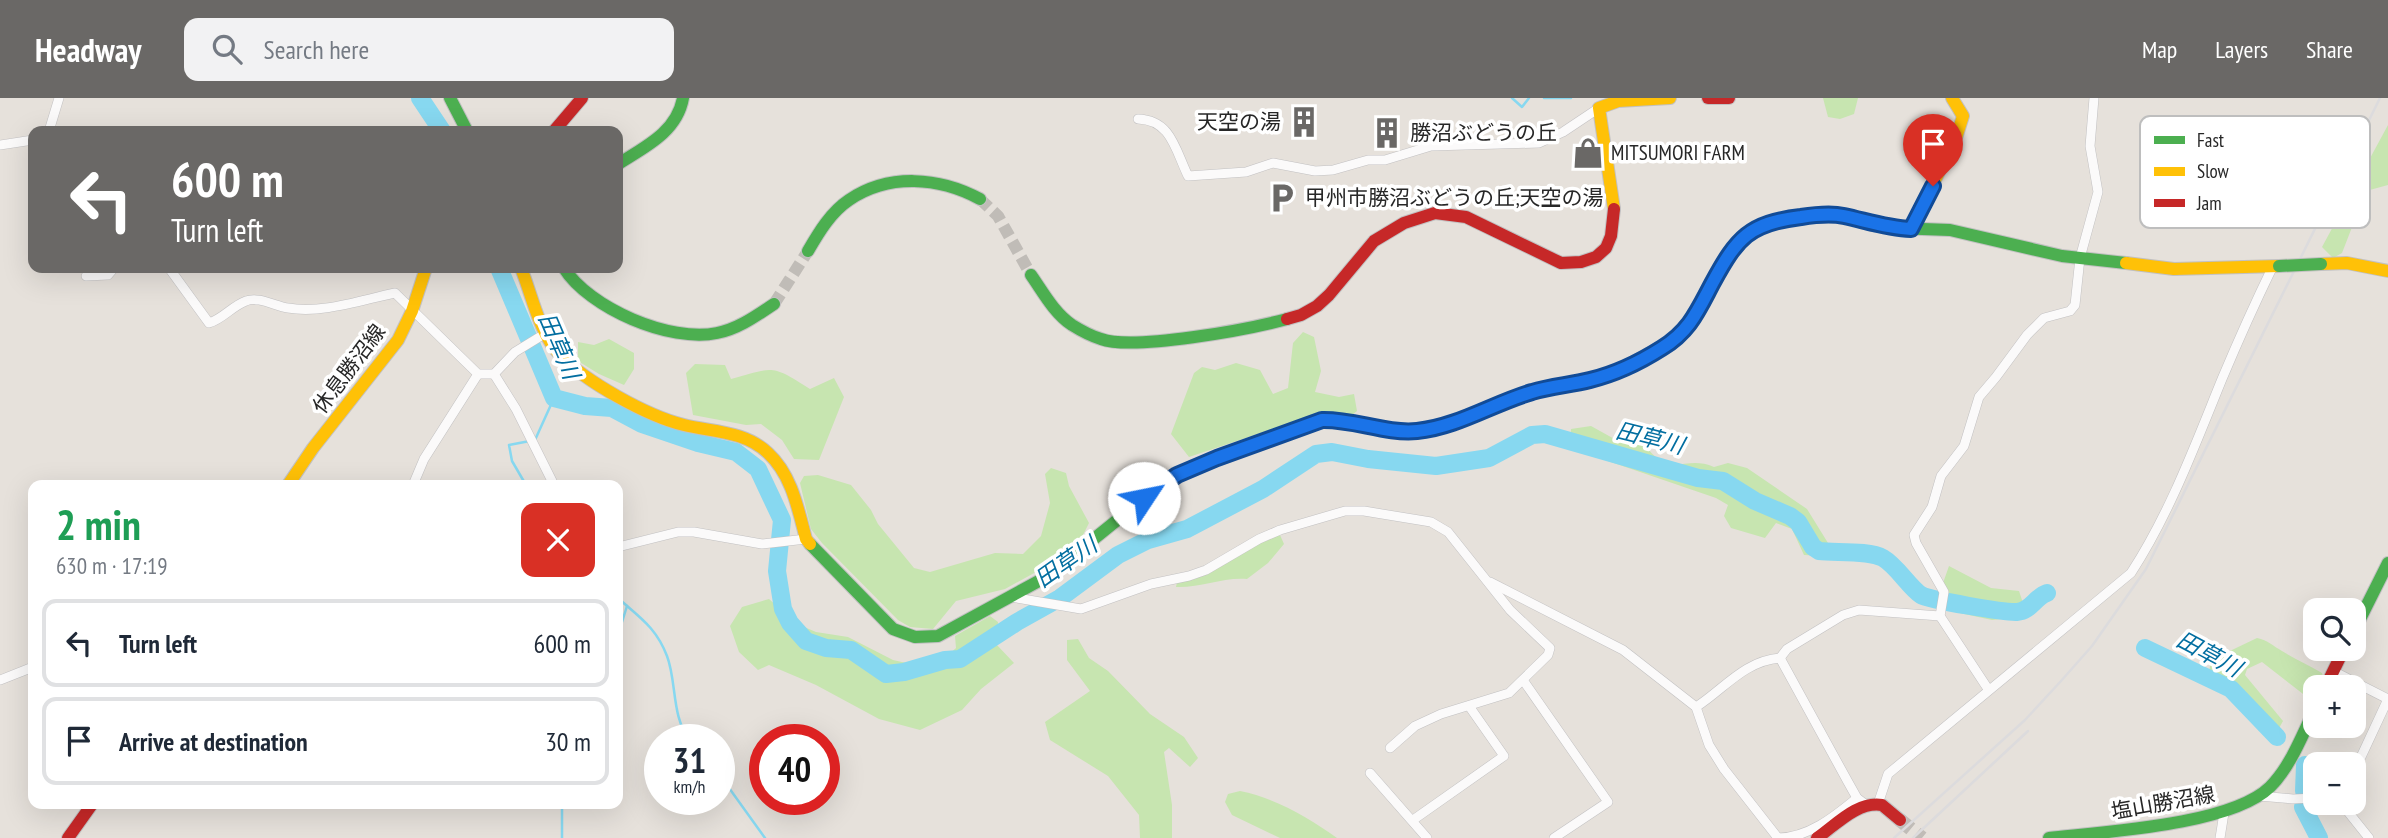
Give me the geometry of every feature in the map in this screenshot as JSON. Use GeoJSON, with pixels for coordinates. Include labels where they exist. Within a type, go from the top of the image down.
{"type":"FeatureCollection","features":[{"type":"Feature","properties":{"kind":"street"},"geometry":{"type":"LineString","coordinates":[[50,126],[59,98]]}},
{"type":"Feature","properties":{"kind":"street"},"geometry":{"type":"LineString","coordinates":[[450,98],[464,126]]}},
{"type":"Feature","properties":{"kind":"street"},"geometry":{"type":"LineString","coordinates":[[558,126],[582,98]]}},
{"type":"Feature","properties":{"kind":"street"},"geometry":{"type":"LineString","coordinates":[[623,160],[668,129],[678,118],[683,98]]}},
{"type":"Feature","properties":{"kind":"street"},"geometry":{"type":"LineString","coordinates":[[1138,119],[1153,120],[1165,128],[1188,176],[1246,172],[1273,163],[1315,171],[1333,170],[1368,160],[1385,160],[1432,146],[1539,143],[1563,132],[1600,108],[1618,101],[1670,98]]}},
{"type":"Feature","properties":{"kind":"street"},"geometry":{"type":"LineString","coordinates":[[1709,98],[1729,98]]}},
{"type":"Feature","properties":{"kind":"street"},"geometry":{"type":"LineString","coordinates":[[1911,229],[1957,135],[1963,116],[1952,98]]}},
{"type":"Feature","properties":{"kind":"street"},"geometry":{"type":"LineString","coordinates":[[1988,689],[1940,615],[1944,592],[1914,535],[1932,507],[1941,476],[1964,446],[1979,397],[2027,335],[2044,318],[2070,311],[2075,304],[2080,258],[2098,192],[2090,146],[2094,98]]}},
{"type":"Feature","properties":{"kind":"street"},"geometry":{"type":"LineString","coordinates":[[1031,275],[1057,312],[1071,324],[1102,340],[1138,344],[1266,325],[1301,315],[1329,295],[1374,242],[1404,223],[1435,213],[1466,217],[1561,263],[1577,264],[1588,260],[1607,246],[1615,224],[1600,108]]}},
{"type":"Feature","properties":{"kind":"street"},"geometry":{"type":"LineString","coordinates":[[0,145],[28,141]]}},
{"type":"Feature","properties":{"kind":"street"},"geometry":{"type":"LineString","coordinates":[[808,251],[819,231],[847,201],[877,187],[922,180],[955,186],[980,199]]}},
{"type":"Feature","properties":{"kind":"street"},"geometry":{"type":"LineString","coordinates":[[523,273],[546,333],[558,354],[573,369],[662,418],[737,435],[769,453],[790,484],[806,539],[893,629],[916,638],[938,636],[1048,576],[1144,498],[1177,475],[1303,425],[1322,420],[1339,420],[1407,432],[1440,427],[1533,391],[1612,374],[1677,338],[1690,326],[1730,251],[1749,232],[1772,221],[1809,216],[1841,216],[1873,225],[1950,230],[2035,251],[2174,269],[2347,263],[2388,271]]}},
{"type":"Feature","properties":{"kind":"street"},"geometry":{"type":"LineString","coordinates":[[1817,838],[1867,802],[1888,774],[2131,573],[2151,542],[2193,454],[2224,375],[2276,266]]}},
{"type":"Feature","properties":{"kind":"street"},"geometry":{"type":"LineString","coordinates":[[86,276],[110,273]]}},
{"type":"Feature","properties":{"kind":"street"},"geometry":{"type":"LineString","coordinates":[[173,273],[209,323],[246,300],[303,311],[395,293],[478,374],[494,374],[514,352],[546,333]]}},
{"type":"Feature","properties":{"kind":"street","name":"休息勝沼線"},"geometry":{"type":"LineString","coordinates":[[291,480],[313,448],[391,349],[412,311],[424,273]]}},
{"type":"Feature","properties":{"kind":"street"},"geometry":{"type":"LineString","coordinates":[[567,273],[588,295],[666,331],[694,335],[724,331],[758,316],[774,304]]}},
{"type":"Feature","properties":{"kind":"street"},"geometry":{"type":"LineString","coordinates":[[415,480],[424,459],[478,374]]}},
{"type":"Feature","properties":{"kind":"street"},"geometry":{"type":"LineString","coordinates":[[494,374],[520,417],[552,480]]}},
{"type":"Feature","properties":{"kind":"street"},"geometry":{"type":"LineString","coordinates":[[1011,597],[1081,609],[1151,584],[1206,570],[1280,530],[1345,511],[1392,515],[1440,526],[1448,532],[1510,610],[1550,648],[1548,654],[1509,693],[1441,714],[1415,726],[1390,748]]}},
{"type":"Feature","properties":{"kind":"street"},"geometry":{"type":"LineString","coordinates":[[623,546],[678,532],[694,532],[762,544],[806,539]]}},
{"type":"Feature","properties":{"kind":"street"},"geometry":{"type":"LineString","coordinates":[[2366,607],[2388,563]]}},
{"type":"Feature","properties":{"kind":"street"},"geometry":{"type":"LineString","coordinates":[[1488,582],[1623,650],[1696,707],[1709,745],[1724,769],[1778,838],[1792,838],[1867,802]]}},
{"type":"Feature","properties":{"kind":"street"},"geometry":{"type":"LineString","coordinates":[[1696,707],[1735,675],[1754,665],[1780,657],[1787,649],[1843,615],[1859,610],[1940,615]]}},
{"type":"Feature","properties":{"kind":"street"},"geometry":{"type":"LineString","coordinates":[[1780,657],[1867,802],[1900,820]]}},
{"type":"Feature","properties":{"kind":"street"},"geometry":{"type":"LineString","coordinates":[[2331,675],[2338,661]]}},
{"type":"Feature","properties":{"kind":"street"},"geometry":{"type":"LineString","coordinates":[[0,680],[28,669]]}},
{"type":"Feature","properties":{"kind":"street"},"geometry":{"type":"LineString","coordinates":[[2333,671],[2388,699],[2363,752]]}},
{"type":"Feature","properties":{"kind":"street"},"geometry":{"type":"LineString","coordinates":[[1524,680],[1608,802],[1553,838]]}},
{"type":"Feature","properties":{"kind":"street"},"geometry":{"type":"LineString","coordinates":[[1413,820],[1504,756],[1469,706]]}},
{"type":"Feature","properties":{"kind":"street","name":"塩山勝沼線"},"geometry":{"type":"LineString","coordinates":[[2049,838],[2131,829],[2224,813],[2259,796],[2281,774],[2303,735]]}},
{"type":"Feature","properties":{"kind":"street"},"geometry":{"type":"LineString","coordinates":[[1370,773],[1426,838]]}},
{"type":"Feature","properties":{"kind":"street"},"geometry":{"type":"LineString","coordinates":[[2259,796],[2303,799]]}},
{"type":"Feature","properties":{"kind":"street"},"geometry":{"type":"LineString","coordinates":[[68,838],[89,809]]}},
{"type":"Feature","properties":{"kind":"street"},"geometry":{"type":"LineString","coordinates":[[2220,838],[2224,813]]}},
{"type":"Feature","properties":{"kind":"street"},"geometry":{"type":"LineString","coordinates":[[2351,815],[2369,838]]}},
{"type":"Feature","properties":{"kind":"green space"},"geometry":{"type":"Polygon","coordinates":[[[1823,98],[1858,98],[1854,114],[1840,119],[1828,117],[1823,98]]]}},
{"type":"Feature","properties":{"kind":"green space"},"geometry":{"type":"Polygon","coordinates":[[[2388,125],[2388,185],[2370,190],[2370,158],[2388,125]]]}},
{"type":"Feature","properties":{"kind":"green space"},"geometry":{"type":"Polygon","coordinates":[[[2332,228],[2352,228],[2342,253],[2333,258],[2322,247],[2332,228]]]}},
{"type":"Feature","properties":{"kind":"green space"},"geometry":{"type":"Polygon","coordinates":[[[1303,332],[1314,337],[1321,371],[1315,392],[1339,397],[1354,394],[1357,411],[1351,416],[1329,413],[1309,417],[1189,457],[1171,434],[1194,373],[1202,367],[1215,370],[1236,363],[1260,370],[1273,394],[1288,388],[1293,343],[1303,332]]]}},
{"type":"Feature","properties":{"kind":"green space"},"geometry":{"type":"Polygon","coordinates":[[[609,339],[634,353],[634,369],[624,385],[578,361],[578,342],[594,345],[609,339]]]}},
{"type":"Feature","properties":{"kind":"green space"},"geometry":{"type":"Polygon","coordinates":[[[695,364],[725,365],[731,379],[772,370],[787,375],[810,389],[834,378],[844,397],[819,460],[794,459],[782,440],[761,424],[746,425],[693,415],[686,373],[695,364]]]}},
{"type":"Feature","properties":{"kind":"green space"},"geometry":{"type":"Polygon","coordinates":[[[1591,426],[1618,441],[1646,446],[1663,462],[1670,464],[1695,463],[1714,467],[1728,463],[1747,468],[1807,509],[1828,543],[1822,556],[1804,555],[1792,529],[1776,523],[1765,538],[1731,528],[1724,516],[1728,505],[1716,498],[1570,448],[1571,429],[1591,426]]]}},
{"type":"Feature","properties":{"kind":"green space"},"geometry":{"type":"Polygon","coordinates":[[[1051,468],[1066,473],[1069,486],[1089,523],[1081,539],[1045,567],[1005,589],[956,601],[933,629],[910,627],[898,620],[822,543],[811,529],[800,483],[804,476],[818,475],[851,485],[914,568],[930,572],[995,553],[1023,554],[1041,536],[1050,503],[1045,474],[1051,468]]]}},
{"type":"Feature","properties":{"kind":"green space"},"geometry":{"type":"Polygon","coordinates":[[[1280,535],[1284,544],[1268,563],[1247,579],[1176,587],[1177,582],[1206,575],[1260,543],[1280,535]]]}},
{"type":"Feature","properties":{"kind":"green space"},"geometry":{"type":"Polygon","coordinates":[[[1949,566],[1991,588],[2019,591],[2024,606],[2011,618],[1992,620],[1946,610],[1949,593],[1943,583],[1949,566]]]}},
{"type":"Feature","properties":{"kind":"green space"},"geometry":{"type":"Polygon","coordinates":[[[769,599],[797,624],[816,632],[848,637],[893,660],[933,669],[956,648],[955,636],[990,616],[998,622],[996,644],[1014,663],[981,689],[962,710],[920,730],[879,719],[816,685],[769,665],[758,670],[739,652],[730,626],[742,607],[769,599]]]}},
{"type":"Feature","properties":{"kind":"green space"},"geometry":{"type":"Polygon","coordinates":[[[2257,638],[2323,675],[2303,675],[2303,694],[2262,662],[2247,669],[2245,675],[2283,721],[2278,730],[2259,731],[2221,681],[2209,672],[2211,660],[2257,638]]]}},
{"type":"Feature","properties":{"kind":"green space"},"geometry":{"type":"Polygon","coordinates":[[[1078,639],[1089,658],[1108,671],[1150,714],[1184,737],[1198,758],[1190,767],[1169,748],[1164,752],[1172,805],[1172,838],[1140,838],[1139,815],[1108,776],[1050,740],[1045,722],[1090,691],[1067,660],[1067,640],[1078,639]]]}},
{"type":"Feature","properties":{"kind":"green space"},"geometry":{"type":"Polygon","coordinates":[[[1240,791],[1291,809],[1337,838],[1280,838],[1232,815],[1225,802],[1228,794],[1240,791]]]}},
{"type":"Feature","properties":{"kind":"waterway","name":"田草川"},"geometry":{"type":"LineString","coordinates":[[420,98],[439,126]]}},
{"type":"Feature","properties":{"kind":"waterway"},"geometry":{"type":"LineString","coordinates":[[1512,98],[1522,107],[1529,98]]}},
{"type":"Feature","properties":{"kind":"waterway"},"geometry":{"type":"LineString","coordinates":[[1544,98],[1571,98]]}},
{"type":"Feature","properties":{"kind":"waterway","name":"田草川"},"geometry":{"type":"LineString","coordinates":[[501,273],[554,398],[585,406],[612,408],[642,424],[698,443],[736,452],[758,469],[782,520],[777,571],[783,609],[790,623],[806,641],[826,648],[851,650],[886,674],[960,659],[1060,598],[1118,555],[1148,540],[1187,529],[1263,489],[1316,454],[1332,452],[1368,459],[1436,466],[1489,458],[1532,435],[1545,434],[1698,478],[1723,481],[1755,501],[1790,516],[1798,522],[1813,547],[1819,551],[1877,555],[1893,566],[1916,591],[1927,597],[1968,606],[2017,612],[2026,609],[2047,593]]}},
{"type":"Feature","properties":{"kind":"waterway"},"geometry":{"type":"LineString","coordinates":[[523,480],[512,461],[509,445],[535,440],[554,398]]}},
{"type":"Feature","properties":{"kind":"waterway"},"geometry":{"type":"LineString","coordinates":[[623,602],[646,623],[663,646],[670,666],[681,724]]}},
{"type":"Feature","properties":{"kind":"waterway"},"geometry":{"type":"LineString","coordinates":[[623,619],[627,606]]}},
{"type":"Feature","properties":{"kind":"waterway","name":"田草川"},"geometry":{"type":"LineString","coordinates":[[2145,648],[2231,689],[2277,737]]}},
{"type":"Feature","properties":{"kind":"waterway"},"geometry":{"type":"LineString","coordinates":[[735,796],[765,838]]}},
{"type":"Feature","properties":{"kind":"waterway"},"geometry":{"type":"LineString","coordinates":[[562,809],[562,838]]}},
{"type":"Feature","properties":{"kind":"waterway","name":"田草川"},"geometry":{"type":"LineString","coordinates":[[2307,815],[2319,838]]}},
{"type":"Feature","properties":{"kind":"tunnel"},"geometry":{"type":"LineString","coordinates":[[980,199],[998,216],[1031,275]]}},
{"type":"Feature","properties":{"kind":"tunnel"},"geometry":{"type":"LineString","coordinates":[[774,304],[808,251]]}},
{"type":"Feature","properties":{"kind":"tunnel"},"geometry":{"type":"LineString","coordinates":[[1900,820],[1922,838]]}},
{"type":"Feature","properties":{"kind":"railway"},"geometry":{"type":"LineString","coordinates":[[2370,118],[2380,98]]}},
{"type":"Feature","properties":{"kind":"railway"},"geometry":{"type":"LineString","coordinates":[[1894,838],[2025,720],[2092,646],[2146,569],[2315,228]]}},
{"type":"Feature","properties":{"kind":"railway"},"geometry":{"type":"LineString","coordinates":[[1913,838],[2028,731]]}},
{"type":"Feature","properties":{"kind":"traffic: fast"},"geometry":{"type":"LineString","coordinates":[[450,98],[464,126]]}},
{"type":"Feature","properties":{"kind":"traffic: fast"},"geometry":{"type":"LineString","coordinates":[[623,161],[649,145],[667,129],[680,110],[683,98]]}},
{"type":"Feature","properties":{"kind":"traffic: fast"},"geometry":{"type":"LineString","coordinates":[[808,251],[837,210],[864,191],[881,185],[914,181],[931,183],[948,186],[980,199]]}},
{"type":"Feature","properties":{"kind":"traffic: fast"},"geometry":{"type":"LineString","coordinates":[[1806,217],[1841,216],[1895,228],[1950,230],[2062,256],[2126,263]]}},
{"type":"Feature","properties":{"kind":"traffic: fast"},"geometry":{"type":"LineString","coordinates":[[2279,266],[2321,264]]}},
{"type":"Feature","properties":{"kind":"traffic: fast"},"geometry":{"type":"LineString","coordinates":[[568,273],[576,283],[611,309],[632,319],[677,333],[698,335],[725,331],[747,322],[774,304]]}},
{"type":"Feature","properties":{"kind":"traffic: fast"},"geometry":{"type":"LineString","coordinates":[[1031,275],[1049,302],[1066,320],[1093,336],[1117,342],[1165,341],[1287,319]]}},
{"type":"Feature","properties":{"kind":"traffic: fast"},"geometry":{"type":"LineString","coordinates":[[810,544],[893,629],[915,637],[938,636],[1048,576],[1142,500]]}},
{"type":"Feature","properties":{"kind":"traffic: fast"},"geometry":{"type":"LineString","coordinates":[[2366,607],[2388,563]]}},
{"type":"Feature","properties":{"kind":"traffic: fast"},"geometry":{"type":"LineString","coordinates":[[2049,838],[2166,824],[2227,810],[2252,800],[2270,787],[2284,770],[2303,734]]}},
{"type":"Feature","properties":{"kind":"traffic: slow"},"geometry":{"type":"LineString","coordinates":[[1614,209],[1599,108],[1618,101],[1670,98]]}},
{"type":"Feature","properties":{"kind":"traffic: slow"},"geometry":{"type":"LineString","coordinates":[[1911,229],[1957,135],[1963,116],[1952,98]]}},
{"type":"Feature","properties":{"kind":"traffic: slow"},"geometry":{"type":"LineString","coordinates":[[2126,263],[2174,269],[2279,266]]}},
{"type":"Feature","properties":{"kind":"traffic: slow"},"geometry":{"type":"LineString","coordinates":[[2321,264],[2347,263],[2388,271]]}},
{"type":"Feature","properties":{"kind":"traffic: slow"},"geometry":{"type":"LineString","coordinates":[[291,480],[313,448],[398,340],[412,311],[424,273]]}},
{"type":"Feature","properties":{"kind":"traffic: slow"},"geometry":{"type":"LineString","coordinates":[[523,273],[537,313],[553,346],[585,376],[618,397],[669,421],[739,436],[768,453],[788,482],[810,544]]}},
{"type":"Feature","properties":{"kind":"traffic: slow"},"geometry":{"type":"LineString","coordinates":[[1142,500],[1177,475],[1322,420],[1410,431],[1437,427],[1480,412]]}},
{"type":"Feature","properties":{"kind":"traffic: jam"},"geometry":{"type":"LineString","coordinates":[[558,126],[582,98]]}},
{"type":"Feature","properties":{"kind":"traffic: jam"},"geometry":{"type":"LineString","coordinates":[[1708,98],[1729,98]]}},
{"type":"Feature","properties":{"kind":"traffic: jam"},"geometry":{"type":"LineString","coordinates":[[1287,319],[1317,306],[1374,241],[1404,223],[1435,213],[1466,217],[1561,263],[1581,262],[1596,257],[1606,248],[1611,236],[1614,209]]}},
{"type":"Feature","properties":{"kind":"traffic: jam"},"geometry":{"type":"LineString","coordinates":[[1480,412],[1533,391],[1612,374],[1677,338],[1690,326],[1730,251],[1749,232],[1772,221],[1806,217]]}},
{"type":"Feature","properties":{"kind":"traffic: jam"},"geometry":{"type":"LineString","coordinates":[[2331,675],[2338,661]]}},
{"type":"Feature","properties":{"kind":"traffic: jam"},"geometry":{"type":"LineString","coordinates":[[1817,838],[1855,810],[1873,805],[1882,805],[1900,820]]}},
{"type":"Feature","properties":{"kind":"traffic: jam"},"geometry":{"type":"LineString","coordinates":[[68,838],[89,809]]}},
{"type":"Feature","properties":{"kind":"place","name":"天空の湯"},"geometry":{"type":"Point","coordinates":[1304,122]}},
{"type":"Feature","properties":{"kind":"place","name":"勝沼ぶどうの丘"},"geometry":{"type":"Point","coordinates":[1387,133]}},
{"type":"Feature","properties":{"kind":"place","name":"MITSUMORI FARM"},"geometry":{"type":"Point","coordinates":[1588,153]}},
{"type":"Feature","properties":{"kind":"place","name":"甲州市勝沼ぶどうの丘;天空の湯"},"geometry":{"type":"Point","coordinates":[1282,198]}},
{"type":"Feature","properties":{"kind":"route"},"geometry":{"type":"LineString","coordinates":[[1144,498],[1177,475],[1303,425],[1322,420],[1339,420],[1407,432],[1419,431],[1440,427],[1533,391],[1612,374],[1661,349],[1690,326],[1730,251],[1749,232],[1772,221],[1818,215],[1841,216],[1873,225],[1911,229],[1933,186]]}}]}
